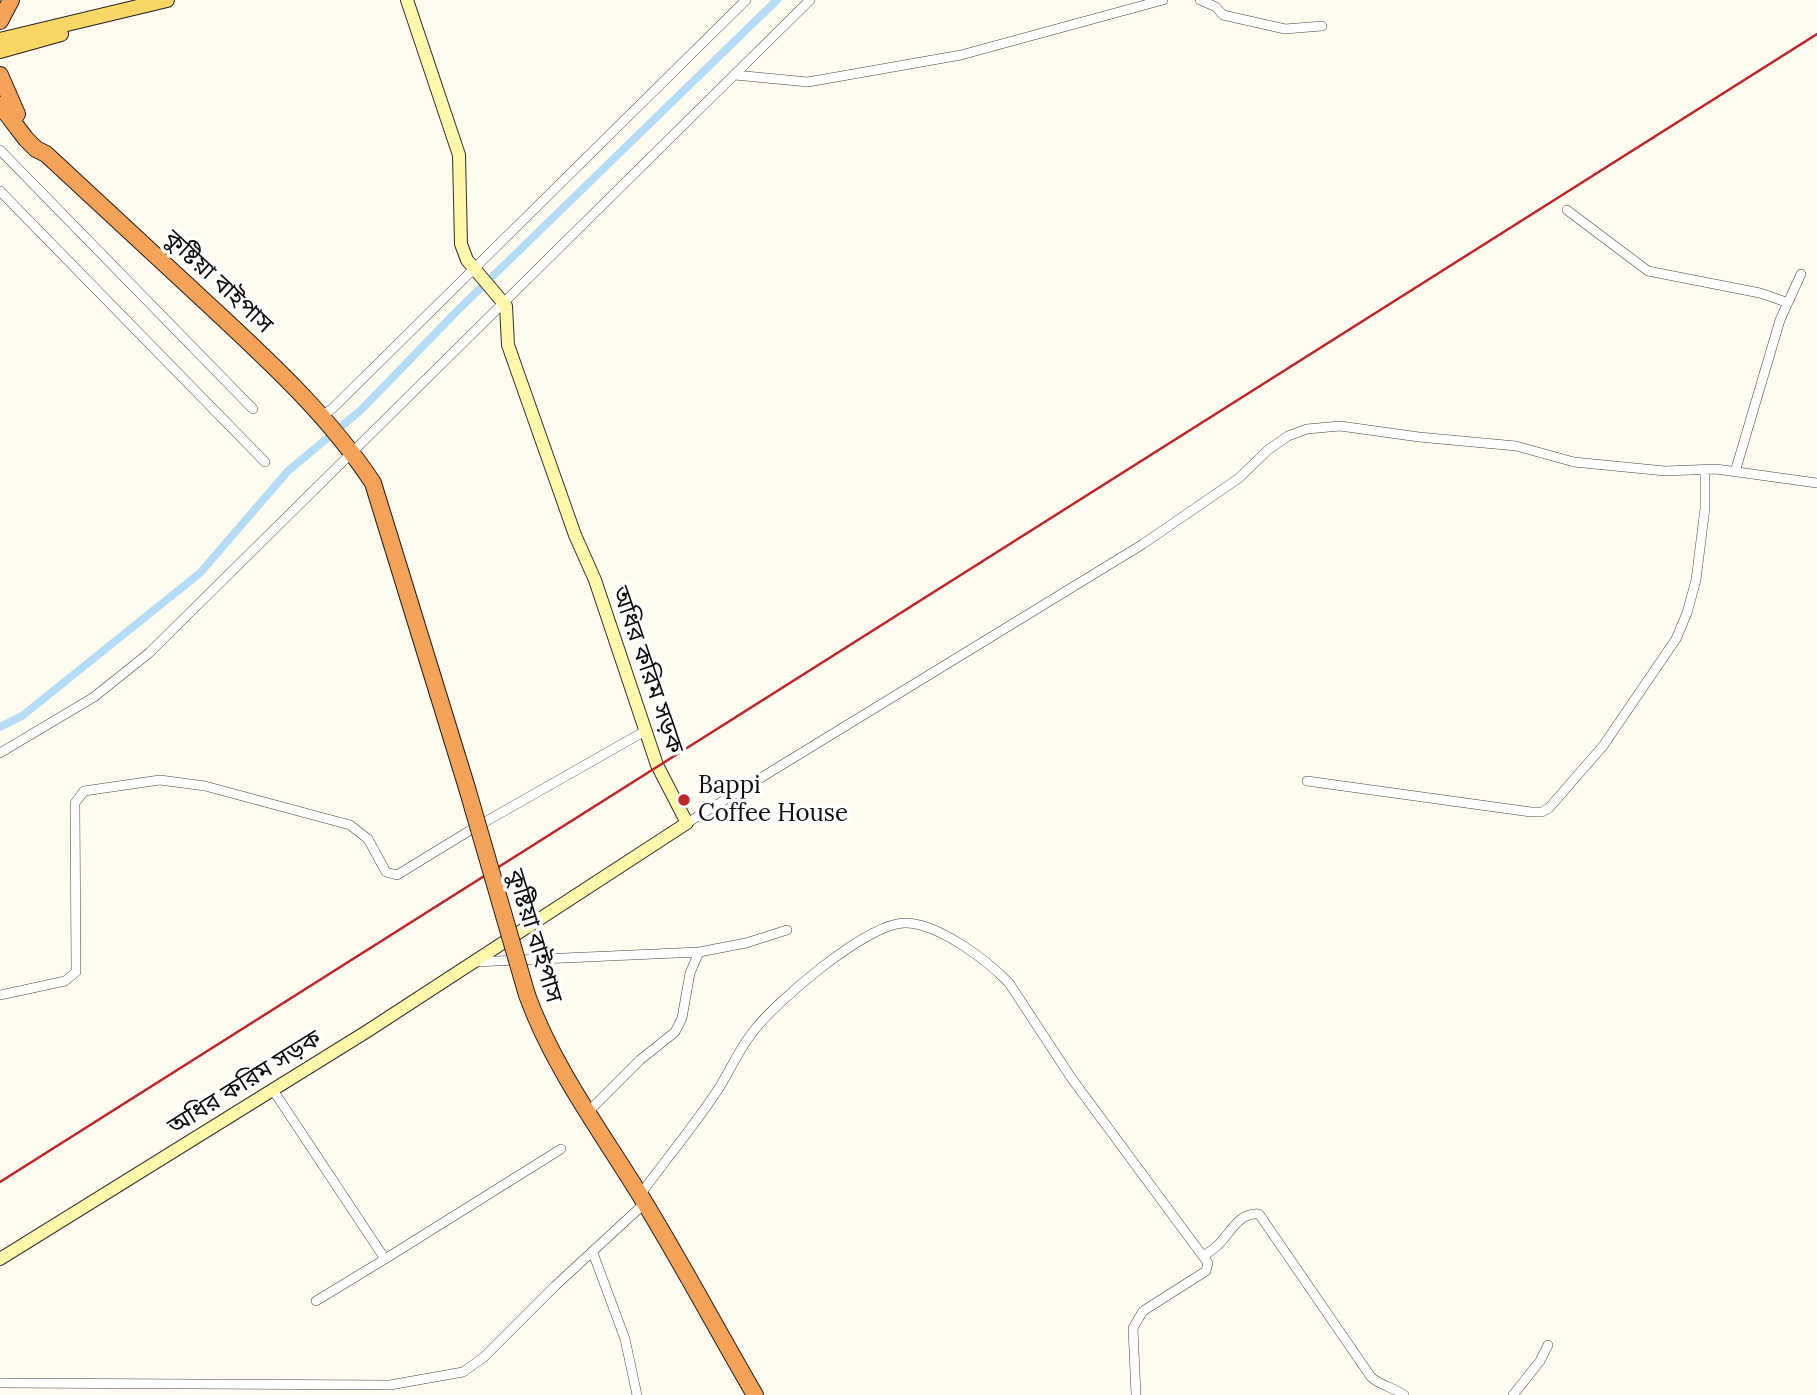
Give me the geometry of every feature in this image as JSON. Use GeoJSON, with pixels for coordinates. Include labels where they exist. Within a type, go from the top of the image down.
{"type":"FeatureCollection","features":[{"type":"Feature","properties":{"kind":"highway"},"geometry":{"type":"LineString","coordinates":[[0,21],[11,0]]}},
{"type":"Feature","properties":{"kind":"highway"},"geometry":{"type":"LineString","coordinates":[[0,75],[11,106],[8,114]]}},
{"type":"Feature","properties":{"kind":"highway","name":"কুষ্টিয়া বাইপাস"},"geometry":{"type":"LineString","coordinates":[[0,93],[8,114],[26,139],[46,154],[274,366],[353,452],[373,483],[538,1024],[554,1056],[642,1199],[755,1395]]}},
{"type":"Feature","properties":{"kind":"main road"},"geometry":{"type":"LineString","coordinates":[[0,40],[167,0]]}},
{"type":"Feature","properties":{"kind":"main road"},"geometry":{"type":"LineString","coordinates":[[407,0],[458,155],[461,244],[467,260],[501,300]]}},
{"type":"Feature","properties":{"kind":"main road"},"geometry":{"type":"LineString","coordinates":[[0,51],[80,28],[93,19]]}},
{"type":"Feature","properties":{"kind":"main road","name":"অধির করিম সড়ক"},"geometry":{"type":"LineString","coordinates":[[0,1259],[273,1090],[687,823],[657,765],[594,580],[575,535],[508,345],[506,306],[501,300]]}},
{"type":"Feature","properties":{"kind":"street"},"geometry":{"type":"LineString","coordinates":[[323,417],[746,0]]}},
{"type":"Feature","properties":{"kind":"street"},"geometry":{"type":"LineString","coordinates":[[0,753],[94,697],[149,653],[353,452],[501,300],[572,237],[810,0]]}},
{"type":"Feature","properties":{"kind":"street"},"geometry":{"type":"LineString","coordinates":[[735,75],[808,82],[846,76],[961,55],[1163,0]]}},
{"type":"Feature","properties":{"kind":"street"},"geometry":{"type":"LineString","coordinates":[[1200,0],[1216,7],[1223,15],[1285,29],[1322,26]]}},
{"type":"Feature","properties":{"kind":"street"},"geometry":{"type":"LineString","coordinates":[[0,150],[253,409]]}},
{"type":"Feature","properties":{"kind":"street"},"geometry":{"type":"LineString","coordinates":[[0,191],[265,462]]}},
{"type":"Feature","properties":{"kind":"street"},"geometry":{"type":"LineString","coordinates":[[1567,209],[1648,271],[1760,293],[1786,302]]}},
{"type":"Feature","properties":{"kind":"street"},"geometry":{"type":"LineString","coordinates":[[1735,472],[1786,302],[1801,274]]}},
{"type":"Feature","properties":{"kind":"street"},"geometry":{"type":"LineString","coordinates":[[687,823],[1143,544],[1239,478],[1268,450],[1288,436],[1307,429],[1340,426],[1516,446],[1574,462],[1665,471],[1735,472],[1817,483]]}},
{"type":"Feature","properties":{"kind":"street"},"geometry":{"type":"LineString","coordinates":[[1307,781],[1531,812],[1542,812],[1549,808],[1603,746],[1676,639],[1696,580],[1705,508],[1705,470]]}},
{"type":"Feature","properties":{"kind":"street"},"geometry":{"type":"LineString","coordinates":[[0,995],[65,981],[76,972],[75,803],[84,791],[160,780],[205,786],[350,825],[368,839],[386,872],[397,875],[645,731]]}},
{"type":"Feature","properties":{"kind":"street"},"geometry":{"type":"LineString","coordinates":[[0,1383],[390,1385],[463,1372],[474,1365],[593,1253],[642,1199],[718,1089],[751,1033],[768,1015],[835,958],[878,929],[905,923],[921,925],[938,932],[996,970],[1009,983],[1072,1079],[1208,1263],[1206,1271],[1143,1311],[1136,1320],[1133,1328],[1136,1395]]}},
{"type":"Feature","properties":{"kind":"street"},"geometry":{"type":"LineString","coordinates":[[472,962],[699,952],[747,943],[787,930]]}},
{"type":"Feature","properties":{"kind":"street"},"geometry":{"type":"LineString","coordinates":[[588,1112],[640,1060],[675,1032],[682,1018],[691,973],[699,952]]}},
{"type":"Feature","properties":{"kind":"street"},"geometry":{"type":"LineString","coordinates":[[273,1090],[385,1259]]}},
{"type":"Feature","properties":{"kind":"street"},"geometry":{"type":"LineString","coordinates":[[316,1301],[561,1149]]}},
{"type":"Feature","properties":{"kind":"street"},"geometry":{"type":"LineString","coordinates":[[1203,1256],[1216,1247],[1232,1227],[1248,1214],[1259,1214],[1371,1377],[1381,1385],[1394,1387],[1404,1395]]}},
{"type":"Feature","properties":{"kind":"street"},"geometry":{"type":"LineString","coordinates":[[593,1253],[625,1339],[637,1395]]}},
{"type":"Feature","properties":{"kind":"street"},"geometry":{"type":"LineString","coordinates":[[1513,1395],[1540,1361],[1548,1345]]}},
{"type":"Feature","properties":{"kind":"waterway"},"geometry":{"type":"LineString","coordinates":[[0,727],[22,716],[200,573],[288,471],[361,410],[458,310],[777,0]]}},
{"type":"Feature","properties":{"kind":"railway"},"geometry":{"type":"LineString","coordinates":[[0,1182],[1817,34]]}},
{"type":"Feature","properties":{"kind":"place","name":"Bappi Coffee House"},"geometry":{"type":"Point","coordinates":[684,800]}}]}
